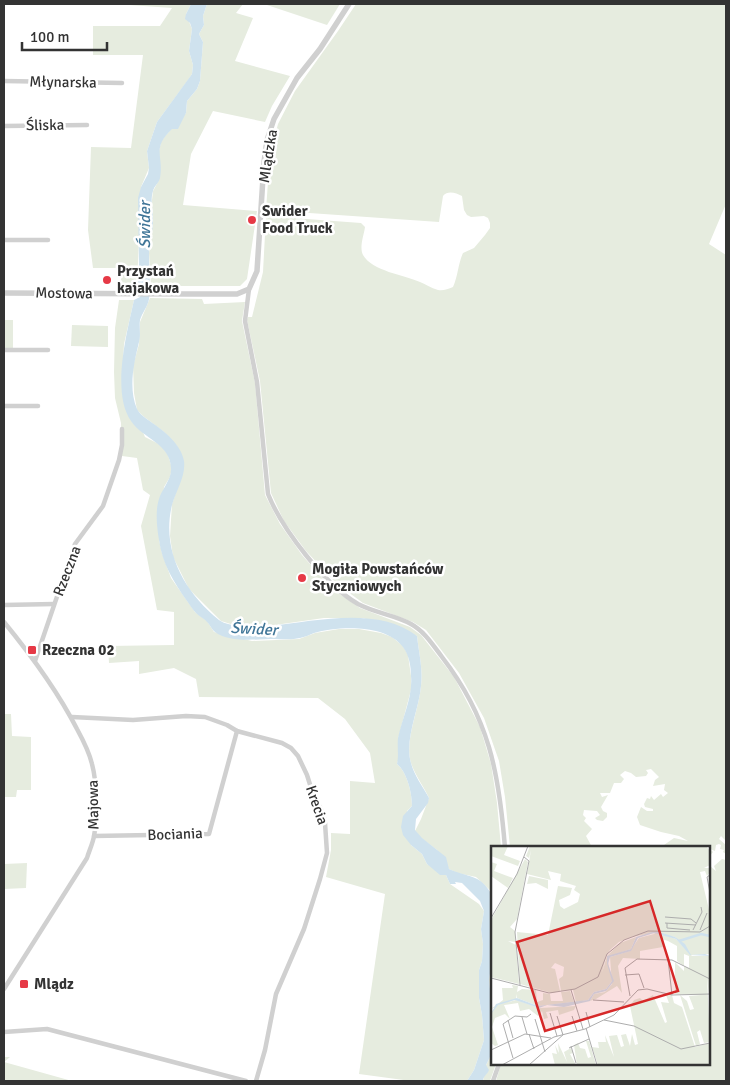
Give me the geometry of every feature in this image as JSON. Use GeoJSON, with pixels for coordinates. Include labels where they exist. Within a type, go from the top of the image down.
{"type":"FeatureCollection","features":[{"type":"Feature","properties":{"kind":"street","name":"Mlądzka"},"geometry":{"type":"LineString","coordinates":[[249,289],[257,271],[264,162],[274,119],[297,78],[320,49],[349,4]]}},
{"type":"Feature","properties":{"kind":"street","name":"Młynarska"},"geometry":{"type":"LineString","coordinates":[[4,81],[122,83]]}},
{"type":"Feature","properties":{"kind":"street","name":"Śliska"},"geometry":{"type":"LineString","coordinates":[[4,126],[87,125]]}},
{"type":"Feature","properties":{"kind":"street"},"geometry":{"type":"LineString","coordinates":[[4,240],[48,240]]}},
{"type":"Feature","properties":{"kind":"street","name":"Mostowa"},"geometry":{"type":"LineString","coordinates":[[4,293],[238,294],[249,289]]}},
{"type":"Feature","properties":{"kind":"street"},"geometry":{"type":"LineString","coordinates":[[249,289],[244,321],[257,382],[270,500],[282,522],[304,553],[333,586],[361,605],[412,624],[424,634],[456,674],[483,725],[488,740],[501,802],[505,846]]}},
{"type":"Feature","properties":{"kind":"street"},"geometry":{"type":"LineString","coordinates":[[4,350],[48,350]]}},
{"type":"Feature","properties":{"kind":"street"},"geometry":{"type":"LineString","coordinates":[[4,406],[38,406]]}},
{"type":"Feature","properties":{"kind":"street","name":"Rzeczna"},"geometry":{"type":"LineString","coordinates":[[35,661],[75,544],[103,506],[119,460],[122,445],[122,429]]}},
{"type":"Feature","properties":{"kind":"street"},"geometry":{"type":"LineString","coordinates":[[4,605],[54,604]]}},
{"type":"Feature","properties":{"kind":"street","name":"Majowa"},"geometry":{"type":"LineString","coordinates":[[4,622],[35,661],[72,717],[85,743],[92,764],[95,791],[94,836],[87,858],[4,989]]}},
{"type":"Feature","properties":{"kind":"street","name":"Krecia"},"geometry":{"type":"LineString","coordinates":[[72,717],[133,720],[186,716],[205,717],[227,724],[237,731],[282,743],[291,748],[298,756],[313,794],[323,813],[327,852],[318,887],[296,948],[276,994],[256,1081]]}},
{"type":"Feature","properties":{"kind":"street","name":"Bociania"},"geometry":{"type":"LineString","coordinates":[[94,836],[209,834],[237,731]]}},
{"type":"Feature","properties":{"kind":"street"},"geometry":{"type":"LineString","coordinates":[[4,1032],[47,1029],[246,1081]]}},
{"type":"Feature","properties":{"kind":"street"},"geometry":{"type":"LineString","coordinates":[[493,1081],[499,1065]]}},
{"type":"Feature","properties":{"kind":"shaded area"},"geometry":{"type":"Polygon","coordinates":[[[129,4],[191,4],[186,14],[192,29],[189,51],[193,65],[192,74],[157,122],[147,151],[149,168],[141,187],[137,287],[120,289],[122,268],[93,268],[88,230],[91,147],[131,148],[143,55],[93,55],[93,26],[160,26],[172,8],[129,4]]]}},
{"type":"Feature","properties":{"kind":"shaded area"},"geometry":{"type":"Polygon","coordinates":[[[207,4],[243,4],[236,13],[253,18],[235,61],[290,76],[265,122],[213,111],[191,154],[183,205],[257,211],[247,279],[240,286],[151,286],[149,253],[153,222],[152,200],[153,191],[159,180],[159,151],[165,136],[186,113],[187,101],[197,89],[200,81],[203,42],[199,34],[204,25],[203,16],[207,4]]]}},
{"type":"Feature","properties":{"kind":"shaded area"},"geometry":{"type":"Polygon","coordinates":[[[264,4],[340,4],[327,25],[264,4]]]}},
{"type":"Feature","properties":{"kind":"shaded area"},"geometry":{"type":"Polygon","coordinates":[[[356,4],[726,4],[726,204],[709,244],[726,255],[726,841],[721,836],[719,839],[726,845],[726,854],[723,852],[724,850],[720,849],[721,845],[719,844],[716,845],[715,851],[710,849],[710,846],[660,846],[674,838],[688,841],[679,836],[640,825],[637,817],[641,807],[647,811],[653,811],[653,809],[645,807],[644,804],[647,798],[650,799],[651,796],[654,800],[661,794],[663,797],[668,793],[664,790],[665,784],[653,786],[655,780],[659,777],[651,769],[646,770],[648,773],[646,776],[636,777],[625,771],[620,775],[624,779],[621,783],[614,783],[610,793],[600,793],[602,797],[608,795],[601,807],[607,813],[607,817],[603,821],[595,818],[600,815],[597,811],[584,810],[583,815],[586,818],[584,821],[592,829],[586,836],[591,846],[510,846],[499,761],[484,718],[459,673],[426,630],[413,622],[363,603],[336,583],[306,551],[284,521],[271,493],[260,381],[247,320],[248,317],[252,317],[263,272],[266,216],[361,223],[365,227],[362,252],[367,260],[381,269],[440,290],[453,287],[463,253],[474,248],[490,228],[488,218],[467,215],[464,210],[462,196],[452,193],[447,193],[443,196],[439,222],[266,210],[270,154],[278,124],[295,91],[356,4]]]}},
{"type":"Feature","properties":{"kind":"shaded area"},"geometry":{"type":"Polygon","coordinates":[[[150,298],[202,299],[204,304],[245,302],[242,321],[255,383],[265,495],[280,524],[302,555],[331,588],[360,608],[410,627],[421,635],[454,677],[480,727],[491,764],[501,846],[491,846],[491,891],[476,877],[457,873],[449,869],[437,850],[415,831],[429,798],[411,763],[409,754],[409,745],[420,695],[421,667],[417,636],[363,618],[324,618],[268,626],[237,626],[221,621],[189,589],[173,557],[170,536],[172,504],[183,472],[177,446],[164,432],[137,410],[133,366],[139,344],[140,322],[150,298]]]}},
{"type":"Feature","properties":{"kind":"shaded area"},"geometry":{"type":"Polygon","coordinates":[[[119,300],[134,300],[124,344],[122,382],[145,437],[161,445],[168,455],[172,468],[170,477],[164,487],[159,540],[162,553],[171,578],[195,612],[207,621],[214,632],[252,641],[299,639],[315,633],[339,629],[359,629],[392,637],[403,646],[408,655],[411,690],[398,739],[399,757],[397,764],[404,772],[411,795],[412,806],[407,811],[411,845],[422,854],[427,864],[446,875],[450,884],[479,904],[484,911],[481,929],[483,944],[482,961],[479,970],[479,998],[484,1040],[474,1070],[467,1081],[411,1081],[359,1074],[385,894],[326,877],[331,850],[331,833],[350,834],[350,781],[375,783],[370,753],[345,719],[318,698],[199,697],[196,679],[174,668],[139,674],[139,661],[109,663],[108,646],[174,645],[174,612],[157,610],[141,526],[150,495],[143,490],[137,458],[122,456],[121,423],[115,398],[114,372],[115,328],[119,300]]]}},
{"type":"Feature","properties":{"kind":"shaded area"},"geometry":{"type":"Polygon","coordinates":[[[4,320],[13,320],[13,348],[4,348],[4,320]]]}},
{"type":"Feature","properties":{"kind":"shaded area"},"geometry":{"type":"Polygon","coordinates":[[[72,325],[108,326],[108,347],[71,346],[72,325]]]}},
{"type":"Feature","properties":{"kind":"shaded area"},"geometry":{"type":"Polygon","coordinates":[[[4,714],[11,714],[12,736],[31,737],[31,790],[17,790],[16,797],[4,797],[4,714]]]}},
{"type":"Feature","properties":{"kind":"shaded area"},"geometry":{"type":"Polygon","coordinates":[[[722,859],[726,860],[726,1081],[496,1081],[501,1065],[710,1065],[710,866],[716,871],[714,866],[722,859]]]}},
{"type":"Feature","properties":{"kind":"shaded area"},"geometry":{"type":"Polygon","coordinates":[[[27,863],[26,888],[4,889],[4,864],[27,863]]]}},
{"type":"Feature","properties":{"kind":"shaded area"},"geometry":{"type":"Polygon","coordinates":[[[491,967],[491,998],[489,980],[491,967]]]}},
{"type":"Feature","properties":{"kind":"shaded area"},"geometry":{"type":"Polygon","coordinates":[[[491,1055],[491,1065],[496,1065],[490,1081],[483,1081],[486,1065],[491,1055]]]}},
{"type":"Feature","properties":{"kind":"shaded area"},"geometry":{"type":"Polygon","coordinates":[[[4,1062],[72,1081],[4,1081],[4,1062]]]}},
{"type":"Feature","properties":{"kind":"water","name":"Świder"},"geometry":{"type":"Polygon","coordinates":[[[191,4],[207,4],[203,16],[204,25],[199,34],[203,42],[200,81],[197,89],[187,101],[186,113],[178,129],[172,129],[160,147],[160,178],[152,198],[153,221],[149,251],[149,299],[140,320],[140,339],[132,384],[134,401],[138,411],[171,438],[179,449],[184,461],[184,472],[172,505],[169,522],[173,554],[178,569],[195,597],[219,620],[227,624],[268,626],[327,619],[366,618],[384,621],[401,627],[417,636],[421,667],[420,695],[409,745],[409,754],[414,772],[429,798],[428,803],[416,819],[415,830],[446,857],[449,869],[478,879],[491,894],[491,967],[489,980],[491,998],[491,1055],[486,1065],[489,1070],[483,1081],[467,1081],[474,1070],[484,1040],[479,998],[479,970],[482,961],[483,944],[481,929],[484,911],[480,901],[462,883],[455,882],[456,884],[450,884],[446,875],[440,875],[427,864],[422,854],[403,835],[401,827],[403,816],[412,806],[408,783],[404,772],[397,764],[398,738],[409,700],[411,684],[410,665],[405,650],[395,640],[385,634],[349,628],[324,631],[302,638],[290,639],[243,640],[228,638],[214,631],[196,613],[173,580],[163,557],[157,525],[157,509],[160,495],[170,476],[171,468],[166,453],[161,447],[131,421],[125,409],[121,378],[122,362],[134,300],[140,297],[142,289],[137,287],[139,268],[138,198],[148,174],[147,151],[157,122],[192,74],[193,65],[189,51],[192,29],[190,23],[185,19],[191,4]]]}},
{"type":"Feature","properties":{"kind":"place","name":"Swider Food Truck"},"geometry":{"type":"Point","coordinates":[252,220]}},
{"type":"Feature","properties":{"kind":"place","name":"Przystań kajakowa"},"geometry":{"type":"Point","coordinates":[107,280]}},
{"type":"Feature","properties":{"kind":"place","name":"Mogiła Powstańców Styczniowych"},"geometry":{"type":"Point","coordinates":[302,578]}},
{"type":"Feature","properties":{"kind":"place","name":"Rzeczna 02"},"geometry":{"type":"Point","coordinates":[32,650]}},
{"type":"Feature","properties":{"kind":"place","name":"Mlądz"},"geometry":{"type":"Point","coordinates":[24,984]}}]}
